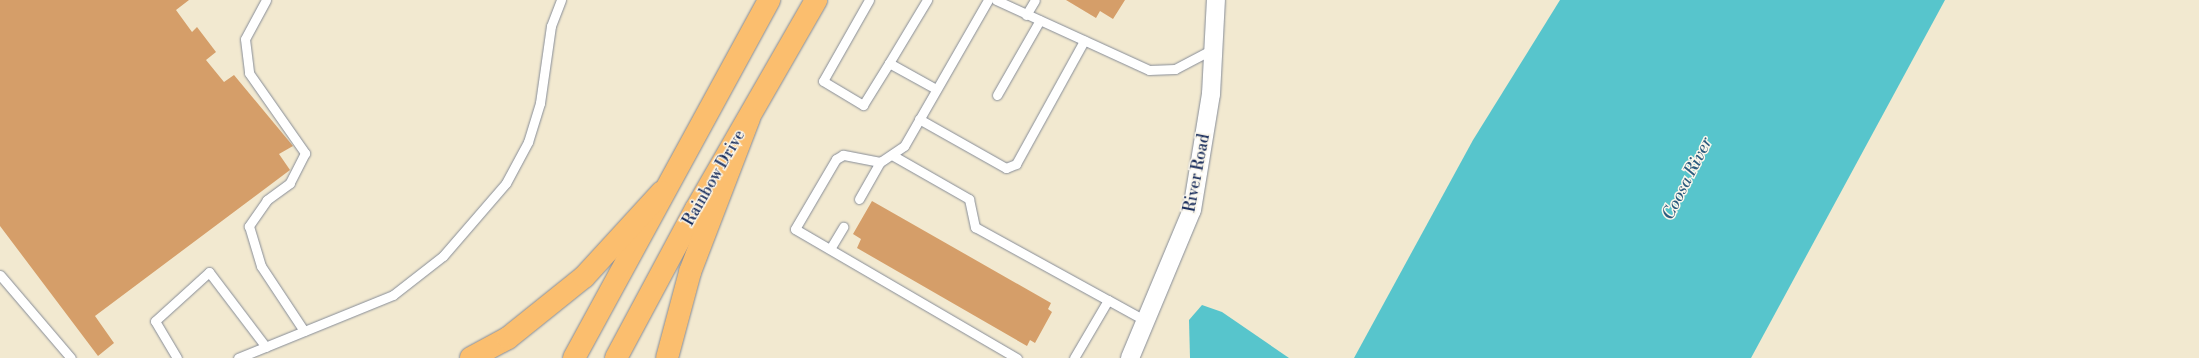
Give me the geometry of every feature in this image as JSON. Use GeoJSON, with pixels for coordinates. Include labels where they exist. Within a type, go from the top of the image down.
{"type":"FeatureCollection","features":[{"type":"Feature","properties":{"kind":"main road"},"geometry":{"type":"LineString","coordinates":[[574,358],[662,192],[769,0]]}},
{"type":"Feature","properties":{"kind":"main road","name":"Rainbow Drive"},"geometry":{"type":"LineString","coordinates":[[616,358],[816,0]]}},
{"type":"Feature","properties":{"kind":"main road"},"geometry":{"type":"LineString","coordinates":[[667,358],[690,272],[749,118]]}},
{"type":"Feature","properties":{"kind":"main road"},"geometry":{"type":"LineString","coordinates":[[471,358],[508,338],[584,277],[662,192]]}},
{"type":"Feature","properties":{"kind":"street","name":"River Road"},"geometry":{"type":"LineString","coordinates":[[1130,358],[1192,210],[1211,94],[1216,0]]}},
{"type":"Feature","properties":{"kind":"lane"},"geometry":{"type":"LineString","coordinates":[[266,0],[245,39],[249,73],[305,153],[290,183],[267,200],[250,226],[261,266],[304,331]]}},
{"type":"Feature","properties":{"kind":"lane"},"geometry":{"type":"LineString","coordinates":[[238,358],[393,295],[443,256],[506,184],[528,142],[540,103],[551,26],[561,0]]}},
{"type":"Feature","properties":{"kind":"lane"},"geometry":{"type":"LineString","coordinates":[[752,31],[758,0]]}},
{"type":"Feature","properties":{"kind":"lane"},"geometry":{"type":"LineString","coordinates":[[869,0],[823,81],[863,105],[927,0]]}},
{"type":"Feature","properties":{"kind":"lane"},"geometry":{"type":"LineString","coordinates":[[859,199],[880,162],[904,146],[988,0]]}},
{"type":"Feature","properties":{"kind":"lane"},"geometry":{"type":"LineString","coordinates":[[996,0],[1149,70],[1175,69],[1213,49]]}},
{"type":"Feature","properties":{"kind":"lane"},"geometry":{"type":"LineString","coordinates":[[1026,14],[1035,0]]}},
{"type":"Feature","properties":{"kind":"lane"},"geometry":{"type":"LineString","coordinates":[[997,95],[1040,20]]}},
{"type":"Feature","properties":{"kind":"lane"},"geometry":{"type":"LineString","coordinates":[[919,119],[1006,168],[1016,164],[1084,41]]}},
{"type":"Feature","properties":{"kind":"lane"},"geometry":{"type":"LineString","coordinates":[[889,63],[936,89]]}},
{"type":"Feature","properties":{"kind":"lane"},"geometry":{"type":"LineString","coordinates":[[880,162],[843,155],[836,159],[795,229],[1017,358]]}},
{"type":"Feature","properties":{"kind":"lane"},"geometry":{"type":"LineString","coordinates":[[892,155],[969,199],[975,227],[1146,321]]}},
{"type":"Feature","properties":{"kind":"lane"},"geometry":{"type":"LineString","coordinates":[[830,249],[843,227]]}},
{"type":"Feature","properties":{"kind":"lane"},"geometry":{"type":"LineString","coordinates":[[178,358],[154,321],[209,272],[266,346]]}},
{"type":"Feature","properties":{"kind":"lane"},"geometry":{"type":"LineString","coordinates":[[0,275],[71,358]]}},
{"type":"Feature","properties":{"kind":"lane"},"geometry":{"type":"LineString","coordinates":[[1074,358],[1108,300]]}},
{"type":"Feature","properties":{"kind":"water","name":"Coosa River"},"geometry":{"type":"Polygon","coordinates":[[[1560,0],[1945,0],[1751,358],[1354,358],[1473,140],[1560,0]]]}},
{"type":"Feature","properties":{"kind":"water"},"geometry":{"type":"Polygon","coordinates":[[[1202,305],[1222,312],[1289,358],[1190,358],[1189,320],[1202,305]]]}},
{"type":"Feature","properties":{"kind":"building"},"geometry":{"type":"Polygon","coordinates":[[[0,0],[189,0],[176,10],[192,32],[197,27],[216,52],[206,60],[224,82],[234,75],[293,146],[279,154],[290,170],[95,316],[114,343],[98,356],[0,226],[0,0]]]}},
{"type":"Feature","properties":{"kind":"building"},"geometry":{"type":"Polygon","coordinates":[[[1066,0],[1125,0],[1113,19],[1100,11],[1096,18],[1066,0]]]}},
{"type":"Feature","properties":{"kind":"building"},"geometry":{"type":"Polygon","coordinates":[[[872,201],[1051,303],[1048,309],[1052,312],[1035,343],[1030,340],[1027,346],[857,248],[861,239],[853,234],[872,201]]]}}]}
